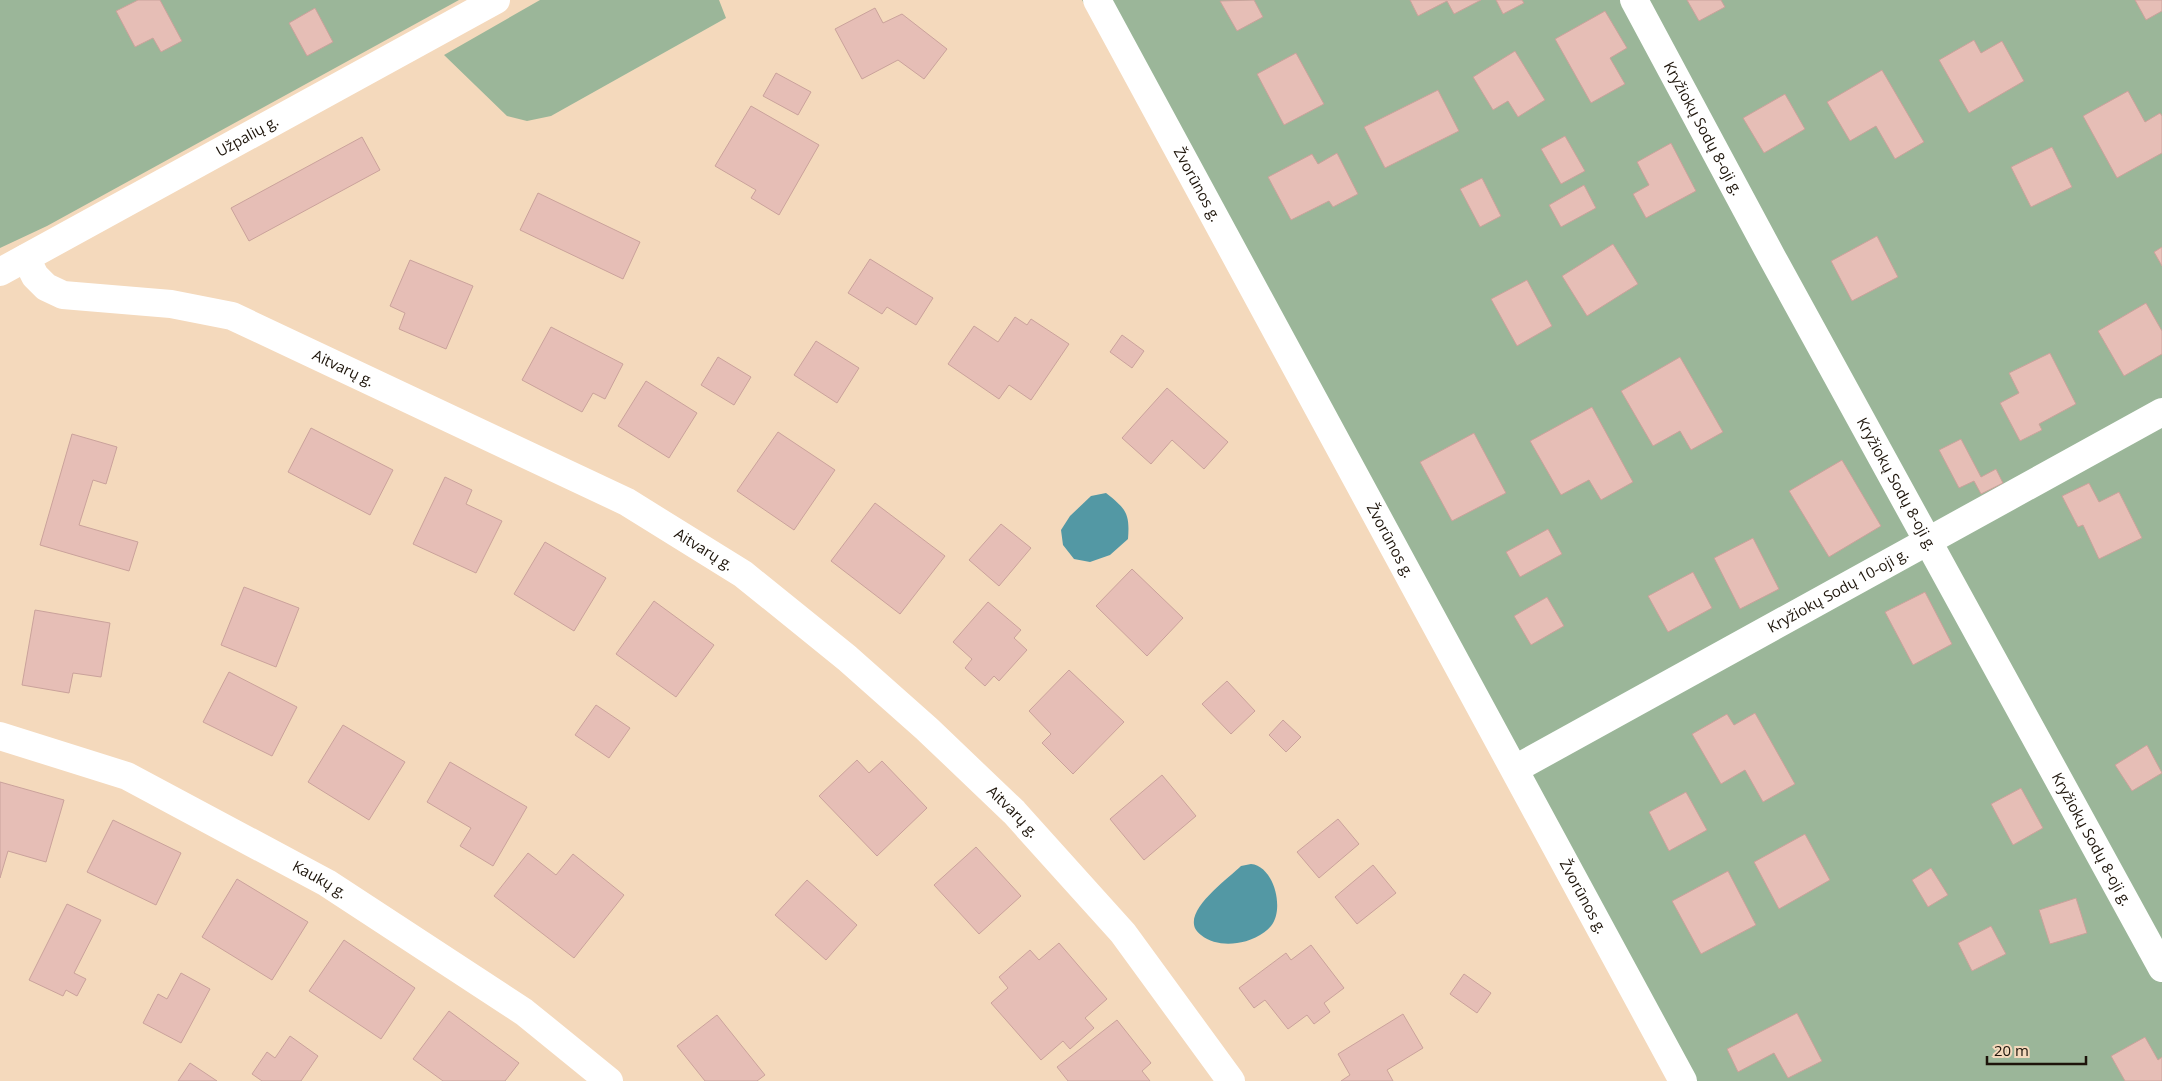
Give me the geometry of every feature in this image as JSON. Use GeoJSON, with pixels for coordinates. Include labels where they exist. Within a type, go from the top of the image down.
{"type":"FeatureCollection","features":[{"type":"Feature","properties":{"kind":"street","name":"Užpalių g."},"geometry":{"type":"LineString","coordinates":[[0,272],[496,0]]}},
{"type":"Feature","properties":{"kind":"street","name":"Žvorūnos g."},"geometry":{"type":"LineString","coordinates":[[1097,0],[1683,1081]]}},
{"type":"Feature","properties":{"kind":"street","name":"Kryžiokų Sodų 8-oji g."},"geometry":{"type":"LineString","coordinates":[[1634,0],[2162,968]]}},
{"type":"Feature","properties":{"kind":"street","name":"Aitvarų g."},"geometry":{"type":"LineString","coordinates":[[26,258],[35,276],[46,287],[63,295],[171,304],[232,316],[627,502],[743,574],[847,658],[927,729],[1014,812],[1122,933],[1231,1081]]}},
{"type":"Feature","properties":{"kind":"street","name":"Kryžiokų Sodų 10-oji g."},"geometry":{"type":"LineString","coordinates":[[1515,769],[2162,412]]}},
{"type":"Feature","properties":{"kind":"street","name":"Kaukų g."},"geometry":{"type":"LineString","coordinates":[[0,736],[127,776],[327,883],[524,1012],[610,1081]]}},
{"type":"Feature","properties":{"kind":"green space"},"geometry":{"type":"Polygon","coordinates":[[[0,0],[459,0],[47,226],[0,248],[0,0]]]}},
{"type":"Feature","properties":{"kind":"green space"},"geometry":{"type":"Polygon","coordinates":[[[540,0],[719,0],[726,18],[551,116],[527,121],[507,116],[444,55],[540,0]]]}},
{"type":"Feature","properties":{"kind":"green space"},"geometry":{"type":"Polygon","coordinates":[[[1082,0],[2162,0],[2162,1081],[1687,1081],[1515,769],[1082,0]]]}},
{"type":"Feature","properties":{"kind":"water"},"geometry":{"type":"Polygon","coordinates":[[[1106,493],[1125,512],[1128,523],[1128,539],[1110,555],[1090,562],[1074,559],[1063,545],[1061,530],[1070,516],[1091,496],[1106,493]]]}},
{"type":"Feature","properties":{"kind":"water"},"geometry":{"type":"Polygon","coordinates":[[[1251,864],[1266,872],[1275,889],[1277,909],[1271,926],[1251,940],[1232,944],[1214,942],[1205,938],[1195,927],[1194,918],[1199,909],[1215,889],[1241,866],[1251,864]]]}},
{"type":"Feature","properties":{"kind":"building"},"geometry":{"type":"Polygon","coordinates":[[[138,0],[160,0],[182,41],[161,52],[153,38],[135,47],[116,11],[138,0]]]}},
{"type":"Feature","properties":{"kind":"building"},"geometry":{"type":"Polygon","coordinates":[[[1254,0],[1263,17],[1237,31],[1220,1],[1254,0]]]}},
{"type":"Feature","properties":{"kind":"building"},"geometry":{"type":"Polygon","coordinates":[[[1410,0],[1481,0],[1454,14],[1447,1],[1418,16],[1410,0]]]}},
{"type":"Feature","properties":{"kind":"building"},"geometry":{"type":"Polygon","coordinates":[[[1496,0],[1522,0],[1524,3],[1503,14],[1496,0]]]}},
{"type":"Feature","properties":{"kind":"building"},"geometry":{"type":"Polygon","coordinates":[[[1687,0],[1721,0],[1725,7],[1699,21],[1687,0]]]}},
{"type":"Feature","properties":{"kind":"building"},"geometry":{"type":"Polygon","coordinates":[[[2135,0],[2162,0],[2162,11],[2146,20],[2135,0]]]}},
{"type":"Feature","properties":{"kind":"building"},"geometry":{"type":"Polygon","coordinates":[[[315,8],[333,42],[307,56],[289,23],[315,8]]]}},
{"type":"Feature","properties":{"kind":"building"},"geometry":{"type":"Polygon","coordinates":[[[875,8],[883,23],[902,14],[947,49],[924,79],[898,60],[862,79],[835,29],[875,8]]]}},
{"type":"Feature","properties":{"kind":"building"},"geometry":{"type":"Polygon","coordinates":[[[1605,11],[1627,48],[1610,58],[1625,84],[1591,103],[1555,39],[1605,11]]]}},
{"type":"Feature","properties":{"kind":"building"},"geometry":{"type":"Polygon","coordinates":[[[1974,40],[1981,53],[2002,41],[2024,81],[1969,113],[1939,60],[1974,40]]]}},
{"type":"Feature","properties":{"kind":"building"},"geometry":{"type":"Polygon","coordinates":[[[1515,51],[1545,100],[1518,117],[1508,101],[1493,110],[1473,77],[1515,51]]]}},
{"type":"Feature","properties":{"kind":"building"},"geometry":{"type":"Polygon","coordinates":[[[1296,53],[1324,104],[1284,125],[1257,74],[1296,53]]]}},
{"type":"Feature","properties":{"kind":"building"},"geometry":{"type":"Polygon","coordinates":[[[1882,70],[1924,142],[1895,159],[1876,126],[1850,141],[1827,102],[1882,70]]]}},
{"type":"Feature","properties":{"kind":"building"},"geometry":{"type":"Polygon","coordinates":[[[776,73],[811,92],[798,115],[763,96],[776,73]]]}},
{"type":"Feature","properties":{"kind":"building"},"geometry":{"type":"Polygon","coordinates":[[[1438,90],[1459,131],[1385,168],[1364,127],[1438,90]]]}},
{"type":"Feature","properties":{"kind":"building"},"geometry":{"type":"Polygon","coordinates":[[[2128,91],[2145,122],[2160,113],[2162,116],[2162,153],[2117,178],[2083,116],[2128,91]]]}},
{"type":"Feature","properties":{"kind":"building"},"geometry":{"type":"Polygon","coordinates":[[[1785,94],[1805,129],[1764,153],[1743,118],[1785,94]]]}},
{"type":"Feature","properties":{"kind":"building"},"geometry":{"type":"Polygon","coordinates":[[[751,106],[819,145],[779,215],[751,198],[756,190],[715,166],[751,106]]]}},
{"type":"Feature","properties":{"kind":"building"},"geometry":{"type":"Polygon","coordinates":[[[1565,136],[1585,171],[1561,184],[1541,149],[1565,136]]]}},
{"type":"Feature","properties":{"kind":"building"},"geometry":{"type":"Polygon","coordinates":[[[362,137],[380,170],[249,241],[231,208],[362,137]]]}},
{"type":"Feature","properties":{"kind":"building"},"geometry":{"type":"Polygon","coordinates":[[[1671,143],[1696,191],[1646,218],[1633,194],[1649,185],[1637,162],[1671,143]]]}},
{"type":"Feature","properties":{"kind":"building"},"geometry":{"type":"Polygon","coordinates":[[[2052,147],[2072,187],[2031,207],[2011,167],[2052,147]]]}},
{"type":"Feature","properties":{"kind":"building"},"geometry":{"type":"Polygon","coordinates":[[[1337,153],[1358,194],[1333,207],[1329,201],[1291,220],[1268,177],[1312,154],[1318,164],[1337,153]]]}},
{"type":"Feature","properties":{"kind":"building"},"geometry":{"type":"Polygon","coordinates":[[[1482,178],[1501,216],[1480,227],[1460,189],[1482,178]]]}},
{"type":"Feature","properties":{"kind":"building"},"geometry":{"type":"Polygon","coordinates":[[[1584,185],[1596,208],[1561,227],[1549,205],[1584,185]]]}},
{"type":"Feature","properties":{"kind":"building"},"geometry":{"type":"Polygon","coordinates":[[[538,193],[640,242],[623,279],[520,230],[538,193]]]}},
{"type":"Feature","properties":{"kind":"building"},"geometry":{"type":"Polygon","coordinates":[[[1877,236],[1898,277],[1852,301],[1831,261],[1877,236]]]}},
{"type":"Feature","properties":{"kind":"building"},"geometry":{"type":"Polygon","coordinates":[[[1613,244],[1638,284],[1587,316],[1562,276],[1613,244]]]}},
{"type":"Feature","properties":{"kind":"building"},"geometry":{"type":"Polygon","coordinates":[[[2162,247],[2162,266],[2154,252],[2162,247]]]}},
{"type":"Feature","properties":{"kind":"building"},"geometry":{"type":"Polygon","coordinates":[[[870,259],[933,298],[916,325],[887,307],[882,314],[848,293],[870,259]]]}},
{"type":"Feature","properties":{"kind":"building"},"geometry":{"type":"Polygon","coordinates":[[[410,260],[473,286],[446,349],[399,329],[405,313],[390,306],[410,260]]]}},
{"type":"Feature","properties":{"kind":"building"},"geometry":{"type":"Polygon","coordinates":[[[1527,280],[1552,326],[1517,346],[1491,299],[1527,280]]]}},
{"type":"Feature","properties":{"kind":"building"},"geometry":{"type":"Polygon","coordinates":[[[2146,303],[2162,331],[2162,354],[2124,376],[2098,331],[2146,303]]]}},
{"type":"Feature","properties":{"kind":"building"},"geometry":{"type":"Polygon","coordinates":[[[1015,317],[1027,325],[1031,319],[1069,344],[1031,400],[1009,385],[999,399],[948,364],[974,326],[998,342],[1015,317]]]}},
{"type":"Feature","properties":{"kind":"building"},"geometry":{"type":"Polygon","coordinates":[[[551,327],[623,364],[605,399],[593,393],[582,412],[522,380],[551,327]]]}},
{"type":"Feature","properties":{"kind":"building"},"geometry":{"type":"Polygon","coordinates":[[[1122,335],[1144,351],[1132,368],[1110,352],[1122,335]]]}},
{"type":"Feature","properties":{"kind":"building"},"geometry":{"type":"Polygon","coordinates":[[[816,341],[859,368],[837,403],[794,375],[816,341]]]}},
{"type":"Feature","properties":{"kind":"building"},"geometry":{"type":"Polygon","coordinates":[[[2050,353],[2076,404],[2039,424],[2042,430],[2020,441],[2000,403],[2019,393],[2009,373],[2050,353]]]}},
{"type":"Feature","properties":{"kind":"building"},"geometry":{"type":"Polygon","coordinates":[[[718,357],[751,377],[734,405],[701,385],[718,357]]]}},
{"type":"Feature","properties":{"kind":"building"},"geometry":{"type":"Polygon","coordinates":[[[1680,357],[1723,432],[1691,450],[1680,431],[1653,446],[1621,391],[1680,357]]]}},
{"type":"Feature","properties":{"kind":"building"},"geometry":{"type":"Polygon","coordinates":[[[646,381],[697,413],[669,458],[618,426],[646,381]]]}},
{"type":"Feature","properties":{"kind":"building"},"geometry":{"type":"Polygon","coordinates":[[[1167,388],[1228,442],[1204,469],[1172,440],[1151,464],[1122,438],[1167,388]]]}},
{"type":"Feature","properties":{"kind":"building"},"geometry":{"type":"Polygon","coordinates":[[[1592,407],[1633,482],[1601,500],[1589,480],[1561,495],[1530,441],[1592,407]]]}},
{"type":"Feature","properties":{"kind":"building"},"geometry":{"type":"Polygon","coordinates":[[[311,428],[393,470],[370,515],[288,472],[311,428]]]}},
{"type":"Feature","properties":{"kind":"building"},"geometry":{"type":"Polygon","coordinates":[[[778,432],[835,470],[794,530],[737,491],[778,432]]]}},
{"type":"Feature","properties":{"kind":"building"},"geometry":{"type":"Polygon","coordinates":[[[1474,433],[1506,493],[1452,521],[1420,462],[1474,433]]]}},
{"type":"Feature","properties":{"kind":"building"},"geometry":{"type":"Polygon","coordinates":[[[72,434],[117,447],[106,484],[93,480],[79,525],[138,542],[129,571],[40,545],[72,434]]]}},
{"type":"Feature","properties":{"kind":"building"},"geometry":{"type":"Polygon","coordinates":[[[1961,439],[1981,477],[1996,469],[2003,483],[1981,494],[1974,481],[1959,488],[1939,450],[1961,439]]]}},
{"type":"Feature","properties":{"kind":"building"},"geometry":{"type":"Polygon","coordinates":[[[1842,460],[1881,526],[1829,557],[1789,491],[1842,460]]]}},
{"type":"Feature","properties":{"kind":"building"},"geometry":{"type":"Polygon","coordinates":[[[445,477],[472,490],[466,504],[502,521],[476,573],[413,544],[445,477]]]}},
{"type":"Feature","properties":{"kind":"building"},"geometry":{"type":"Polygon","coordinates":[[[2089,483],[2099,502],[2119,492],[2142,538],[2099,559],[2083,525],[2078,527],[2062,496],[2089,483]]]}},
{"type":"Feature","properties":{"kind":"building"},"geometry":{"type":"Polygon","coordinates":[[[875,503],[945,556],[900,614],[831,561],[875,503]]]}},
{"type":"Feature","properties":{"kind":"building"},"geometry":{"type":"Polygon","coordinates":[[[1001,524],[1031,548],[999,586],[969,560],[1001,524]]]}},
{"type":"Feature","properties":{"kind":"building"},"geometry":{"type":"Polygon","coordinates":[[[1548,529],[1562,554],[1520,577],[1506,552],[1548,529]]]}},
{"type":"Feature","properties":{"kind":"building"},"geometry":{"type":"Polygon","coordinates":[[[1753,538],[1779,589],[1740,609],[1714,558],[1753,538]]]}},
{"type":"Feature","properties":{"kind":"building"},"geometry":{"type":"Polygon","coordinates":[[[545,542],[606,578],[574,631],[514,594],[545,542]]]}},
{"type":"Feature","properties":{"kind":"building"},"geometry":{"type":"Polygon","coordinates":[[[1132,569],[1183,618],[1147,656],[1096,606],[1132,569]]]}},
{"type":"Feature","properties":{"kind":"building"},"geometry":{"type":"Polygon","coordinates":[[[1693,572],[1712,608],[1668,632],[1648,596],[1693,572]]]}},
{"type":"Feature","properties":{"kind":"building"},"geometry":{"type":"Polygon","coordinates":[[[244,587],[299,608],[276,667],[221,645],[244,587]]]}},
{"type":"Feature","properties":{"kind":"building"},"geometry":{"type":"Polygon","coordinates":[[[1925,592],[1952,644],[1913,665],[1885,612],[1925,592]]]}},
{"type":"Feature","properties":{"kind":"building"},"geometry":{"type":"Polygon","coordinates":[[[1547,597],[1564,626],[1531,645],[1514,616],[1547,597]]]}},
{"type":"Feature","properties":{"kind":"building"},"geometry":{"type":"Polygon","coordinates":[[[654,601],[714,645],[676,697],[616,654],[654,601]]]}},
{"type":"Feature","properties":{"kind":"building"},"geometry":{"type":"Polygon","coordinates":[[[988,602],[1021,630],[1014,638],[1027,650],[999,681],[994,676],[985,686],[965,668],[972,659],[953,642],[988,602]]]}},
{"type":"Feature","properties":{"kind":"building"},"geometry":{"type":"Polygon","coordinates":[[[35,610],[110,623],[101,677],[73,673],[69,693],[22,685],[35,610]]]}},
{"type":"Feature","properties":{"kind":"building"},"geometry":{"type":"Polygon","coordinates":[[[1069,670],[1124,722],[1073,774],[1042,743],[1051,734],[1029,711],[1069,670]]]}},
{"type":"Feature","properties":{"kind":"building"},"geometry":{"type":"Polygon","coordinates":[[[229,672],[297,707],[272,756],[203,722],[229,672]]]}},
{"type":"Feature","properties":{"kind":"building"},"geometry":{"type":"Polygon","coordinates":[[[1227,681],[1255,711],[1231,734],[1202,704],[1227,681]]]}},
{"type":"Feature","properties":{"kind":"building"},"geometry":{"type":"Polygon","coordinates":[[[596,705],[630,728],[609,758],[575,735],[596,705]]]}},
{"type":"Feature","properties":{"kind":"building"},"geometry":{"type":"Polygon","coordinates":[[[1755,713],[1795,784],[1763,802],[1745,770],[1721,784],[1692,734],[1727,714],[1734,725],[1755,713]]]}},
{"type":"Feature","properties":{"kind":"building"},"geometry":{"type":"Polygon","coordinates":[[[1283,720],[1301,737],[1286,752],[1269,735],[1283,720]]]}},
{"type":"Feature","properties":{"kind":"building"},"geometry":{"type":"Polygon","coordinates":[[[343,725],[405,762],[369,820],[308,782],[343,725]]]}},
{"type":"Feature","properties":{"kind":"building"},"geometry":{"type":"Polygon","coordinates":[[[2147,745],[2162,773],[2132,791],[2115,765],[2147,745]]]}},
{"type":"Feature","properties":{"kind":"building"},"geometry":{"type":"Polygon","coordinates":[[[857,760],[869,773],[882,761],[927,808],[877,856],[819,796],[857,760]]]}},
{"type":"Feature","properties":{"kind":"building"},"geometry":{"type":"Polygon","coordinates":[[[450,762],[527,807],[493,866],[460,846],[471,828],[427,802],[450,762]]]}},
{"type":"Feature","properties":{"kind":"building"},"geometry":{"type":"Polygon","coordinates":[[[1162,775],[1196,816],[1144,860],[1110,819],[1162,775]]]}},
{"type":"Feature","properties":{"kind":"building"},"geometry":{"type":"Polygon","coordinates":[[[0,782],[64,800],[46,862],[8,851],[0,878],[0,782]]]}},
{"type":"Feature","properties":{"kind":"building"},"geometry":{"type":"Polygon","coordinates":[[[2021,788],[2043,828],[2013,845],[1991,804],[2021,788]]]}},
{"type":"Feature","properties":{"kind":"building"},"geometry":{"type":"Polygon","coordinates":[[[1686,792],[1707,830],[1669,851],[1649,812],[1686,792]]]}},
{"type":"Feature","properties":{"kind":"building"},"geometry":{"type":"Polygon","coordinates":[[[1338,819],[1359,844],[1319,878],[1297,852],[1338,819]]]}},
{"type":"Feature","properties":{"kind":"building"},"geometry":{"type":"Polygon","coordinates":[[[113,820],[181,853],[156,905],[87,872],[113,820]]]}},
{"type":"Feature","properties":{"kind":"building"},"geometry":{"type":"Polygon","coordinates":[[[1805,834],[1830,880],[1779,909],[1754,862],[1805,834]]]}},
{"type":"Feature","properties":{"kind":"building"},"geometry":{"type":"Polygon","coordinates":[[[976,847],[1021,896],[979,934],[934,885],[976,847]]]}},
{"type":"Feature","properties":{"kind":"building"},"geometry":{"type":"Polygon","coordinates":[[[528,853],[556,875],[573,854],[624,895],[574,958],[494,896],[528,853]]]}},
{"type":"Feature","properties":{"kind":"building"},"geometry":{"type":"Polygon","coordinates":[[[1373,865],[1396,893],[1357,924],[1335,897],[1373,865]]]}},
{"type":"Feature","properties":{"kind":"building"},"geometry":{"type":"Polygon","coordinates":[[[1931,868],[1948,895],[1928,907],[1912,880],[1931,868]]]}},
{"type":"Feature","properties":{"kind":"building"},"geometry":{"type":"Polygon","coordinates":[[[1728,871],[1756,925],[1701,954],[1672,901],[1728,871]]]}},
{"type":"Feature","properties":{"kind":"building"},"geometry":{"type":"Polygon","coordinates":[[[237,879],[308,922],[272,980],[202,937],[237,879]]]}},
{"type":"Feature","properties":{"kind":"building"},"geometry":{"type":"Polygon","coordinates":[[[807,880],[857,925],[826,960],[775,915],[807,880]]]}},
{"type":"Feature","properties":{"kind":"building"},"geometry":{"type":"Polygon","coordinates":[[[2076,898],[2087,933],[2050,944],[2039,910],[2076,898]]]}},
{"type":"Feature","properties":{"kind":"building"},"geometry":{"type":"Polygon","coordinates":[[[67,904],[101,920],[74,973],[86,979],[77,996],[66,990],[63,996],[29,980],[67,904]]]}},
{"type":"Feature","properties":{"kind":"building"},"geometry":{"type":"Polygon","coordinates":[[[1991,926],[2006,954],[1972,971],[1958,943],[1991,926]]]}},
{"type":"Feature","properties":{"kind":"building"},"geometry":{"type":"Polygon","coordinates":[[[344,940],[415,988],[381,1039],[309,991],[344,940]]]}},
{"type":"Feature","properties":{"kind":"building"},"geometry":{"type":"Polygon","coordinates":[[[1059,943],[1107,999],[1085,1018],[1094,1028],[1070,1049],[1063,1041],[1041,1060],[991,1003],[1008,988],[999,977],[1030,950],[1039,960],[1059,943]]]}},
{"type":"Feature","properties":{"kind":"building"},"geometry":{"type":"Polygon","coordinates":[[[1311,945],[1344,988],[1324,1003],[1330,1012],[1314,1024],[1307,1015],[1288,1029],[1265,1000],[1254,1008],[1239,988],[1286,953],[1291,960],[1311,945]]]}},
{"type":"Feature","properties":{"kind":"building"},"geometry":{"type":"Polygon","coordinates":[[[181,973],[210,989],[181,1043],[143,1023],[158,994],[167,999],[181,973]]]}},
{"type":"Feature","properties":{"kind":"building"},"geometry":{"type":"Polygon","coordinates":[[[1464,974],[1491,993],[1477,1013],[1450,994],[1464,974]]]}},
{"type":"Feature","properties":{"kind":"building"},"geometry":{"type":"Polygon","coordinates":[[[449,1011],[519,1063],[505,1081],[443,1081],[413,1059],[449,1011]]]}},
{"type":"Feature","properties":{"kind":"building"},"geometry":{"type":"Polygon","coordinates":[[[1797,1013],[1822,1061],[1788,1078],[1774,1053],[1738,1072],[1727,1049],[1797,1013]]]}},
{"type":"Feature","properties":{"kind":"building"},"geometry":{"type":"Polygon","coordinates":[[[1403,1014],[1423,1048],[1387,1070],[1393,1081],[1341,1081],[1350,1075],[1338,1054],[1403,1014]]]}},
{"type":"Feature","properties":{"kind":"building"},"geometry":{"type":"Polygon","coordinates":[[[717,1015],[765,1075],[757,1081],[705,1081],[677,1046],[717,1015]]]}},
{"type":"Feature","properties":{"kind":"building"},"geometry":{"type":"Polygon","coordinates":[[[1117,1020],[1151,1063],[1142,1071],[1150,1081],[1068,1081],[1057,1067],[1117,1020]]]}},
{"type":"Feature","properties":{"kind":"building"},"geometry":{"type":"Polygon","coordinates":[[[290,1036],[318,1056],[301,1081],[262,1081],[252,1074],[267,1052],[275,1058],[290,1036]]]}},
{"type":"Feature","properties":{"kind":"building"},"geometry":{"type":"Polygon","coordinates":[[[2145,1037],[2158,1060],[2162,1057],[2162,1081],[2125,1081],[2111,1056],[2145,1037]]]}},
{"type":"Feature","properties":{"kind":"building"},"geometry":{"type":"Polygon","coordinates":[[[190,1063],[217,1081],[178,1081],[190,1063]]]}}]}
